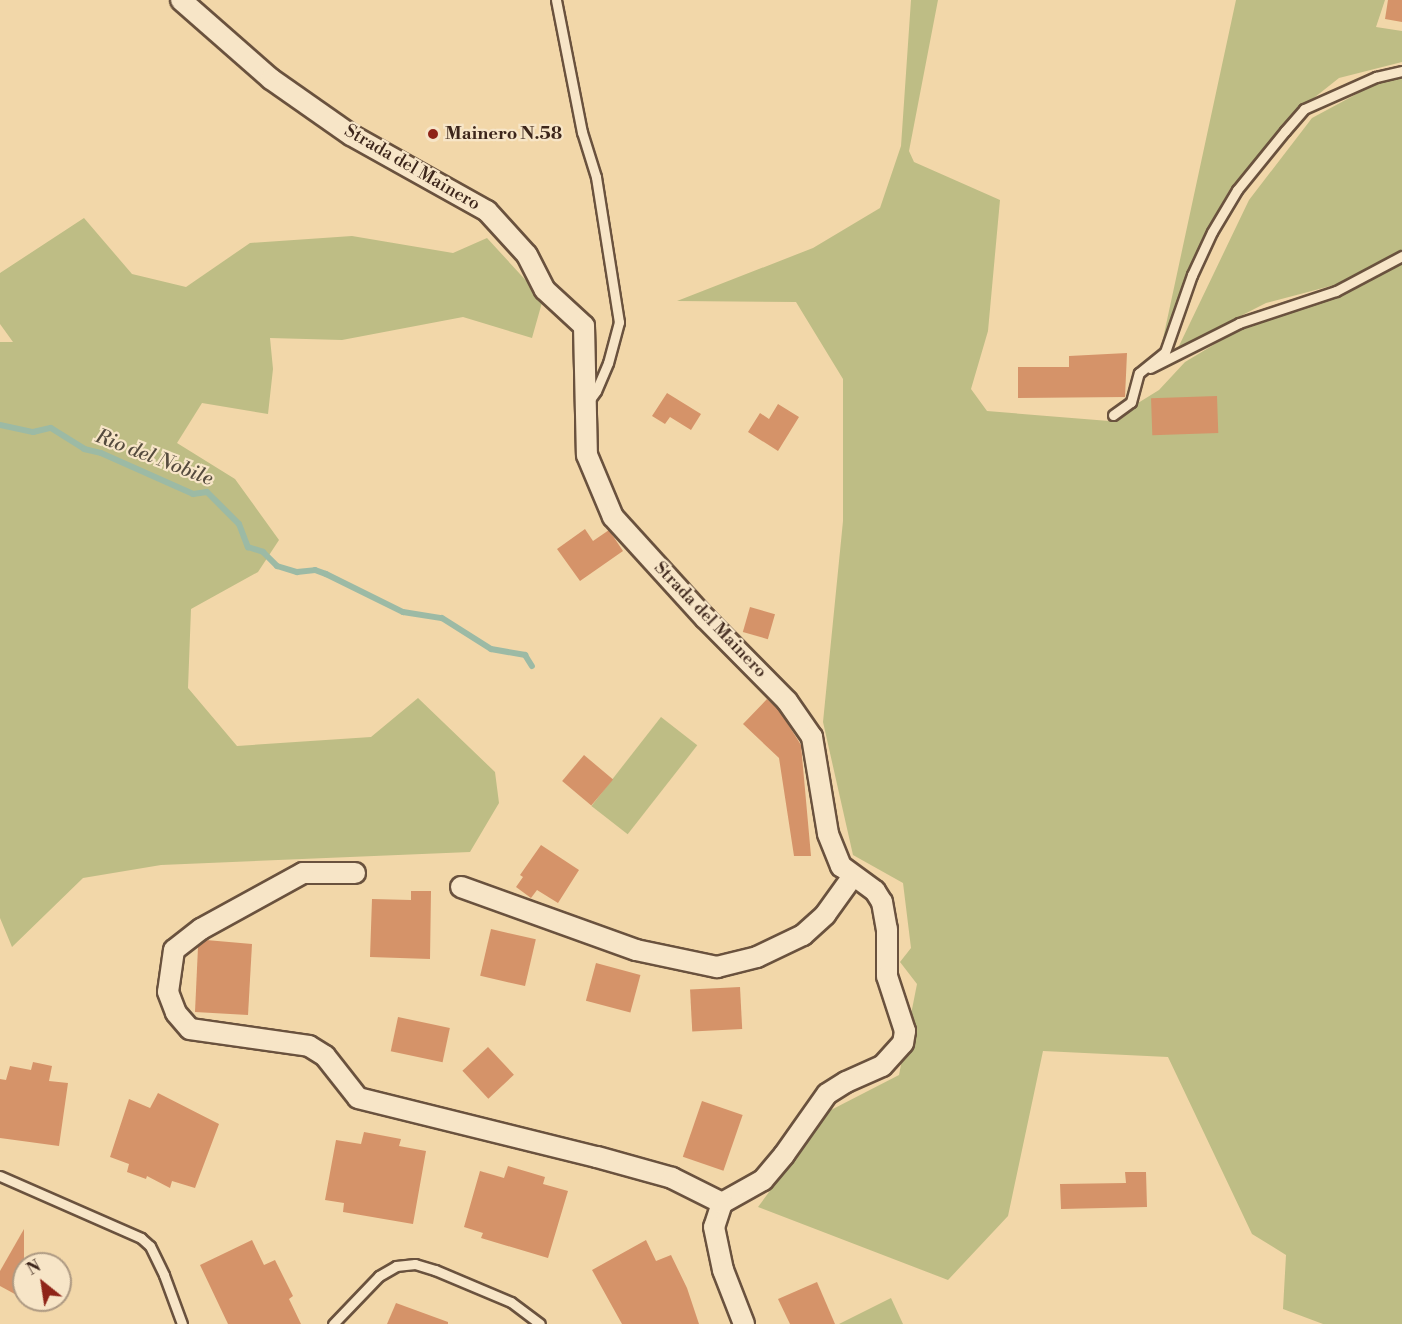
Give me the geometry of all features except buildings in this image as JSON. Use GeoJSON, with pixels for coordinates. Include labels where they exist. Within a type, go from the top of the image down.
{"type":"FeatureCollection","features":[{"type":"Feature","properties":{"kind":"street","name":"Strada del Mainero"},"geometry":{"type":"LineString","coordinates":[[181,0],[271,79],[351,135],[487,211],[527,255],[545,290],[584,326],[584,407],[587,455],[613,517],[705,618],[787,701],[812,737],[828,834],[841,866],[875,891],[882,902],[887,929],[887,976],[905,1031],[903,1043],[882,1066],[827,1094],[784,1155],[763,1180],[722,1203]]}},
{"type":"Feature","properties":{"kind":"street"},"geometry":{"type":"LineString","coordinates":[[356,873],[303,873],[201,929],[174,950],[168,992],[176,1013],[190,1029],[309,1046],[325,1056],[358,1098],[597,1156],[672,1178],[722,1203],[714,1227],[723,1270],[744,1324]]}},
{"type":"Feature","properties":{"kind":"street"},"geometry":{"type":"LineString","coordinates":[[461,887],[636,950],[717,967],[757,957],[803,935],[825,915],[853,876]]}},
{"type":"Feature","properties":{"kind":"lane"},"geometry":{"type":"LineString","coordinates":[[556,0],[582,132],[596,177],[619,322],[608,363],[596,391],[584,407]]}},
{"type":"Feature","properties":{"kind":"lane"},"geometry":{"type":"LineString","coordinates":[[1113,415],[1131,402],[1139,373],[1165,352],[1192,275],[1212,232],[1238,190],[1285,131],[1304,109],[1376,77],[1402,71]]}},
{"type":"Feature","properties":{"kind":"lane"},"geometry":{"type":"LineString","coordinates":[[1139,373],[1239,323],[1336,291],[1402,256]]}},
{"type":"Feature","properties":{"kind":"lane"},"geometry":{"type":"LineString","coordinates":[[0,1176],[141,1238],[150,1246],[164,1275],[182,1324]]}},
{"type":"Feature","properties":{"kind":"lane"},"geometry":{"type":"LineString","coordinates":[[333,1324],[379,1276],[396,1266],[415,1264],[464,1281],[511,1302],[540,1324]]}},
{"type":"Feature","properties":{"kind":"shaded area"},"geometry":{"type":"Polygon","coordinates":[[[911,0],[938,0],[909,151],[914,162],[1000,200],[988,331],[971,389],[987,411],[1109,421],[1159,390],[1185,362],[1240,329],[1341,296],[1402,263],[1402,1324],[1323,1324],[1283,1309],[1286,1255],[1252,1234],[1168,1057],[1043,1051],[1008,1216],[948,1280],[758,1207],[829,1111],[899,1075],[917,984],[900,962],[911,948],[903,883],[853,855],[823,722],[843,521],[843,379],[796,302],[677,301],[813,248],[880,208],[901,146],[911,0]]]}},
{"type":"Feature","properties":{"kind":"shaded area"},"geometry":{"type":"Polygon","coordinates":[[[1236,0],[1385,0],[1376,27],[1402,31],[1402,62],[1339,78],[1300,109],[1231,187],[1206,232],[1161,348],[1236,0]]]}},
{"type":"Feature","properties":{"kind":"shaded area"},"geometry":{"type":"Polygon","coordinates":[[[1402,75],[1402,250],[1342,283],[1266,303],[1178,348],[1249,200],[1312,118],[1377,83],[1402,75]]]}},
{"type":"Feature","properties":{"kind":"shaded area"},"geometry":{"type":"Polygon","coordinates":[[[84,218],[132,274],[186,287],[250,243],[352,236],[453,253],[487,238],[543,299],[532,338],[463,317],[342,340],[270,338],[273,369],[268,414],[202,403],[177,443],[235,479],[279,540],[258,572],[191,609],[188,688],[237,746],[371,737],[418,698],[495,772],[499,803],[470,852],[161,865],[83,878],[12,947],[0,918],[0,342],[13,342],[0,324],[0,273],[84,218]]]}},
{"type":"Feature","properties":{"kind":"shaded area"},"geometry":{"type":"Polygon","coordinates":[[[661,717],[697,745],[628,834],[591,806],[661,717]]]}},
{"type":"Feature","properties":{"kind":"shaded area"},"geometry":{"type":"Polygon","coordinates":[[[891,1298],[903,1324],[839,1324],[891,1298]]]}},
{"type":"Feature","properties":{"kind":"waterway","name":"Rio del Nobile"},"geometry":{"type":"LineString","coordinates":[[0,425],[33,432],[51,428],[84,449],[101,453],[193,494],[207,492],[239,524],[248,547],[263,552],[277,566],[297,572],[315,570],[403,612],[442,618],[491,649],[525,655],[532,666]]}},
{"type":"Feature","properties":{"kind":"place","name":"Mainero N.58"},"geometry":{"type":"Point","coordinates":[433,134]}}]}
